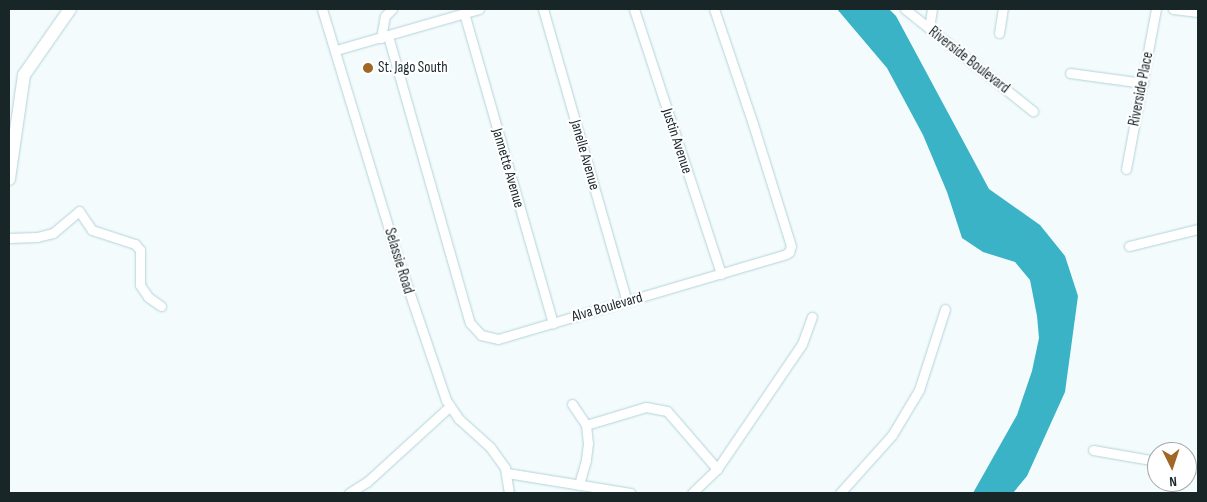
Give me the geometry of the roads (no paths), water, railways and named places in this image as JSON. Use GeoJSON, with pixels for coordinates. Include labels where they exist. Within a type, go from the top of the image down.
{"type":"FeatureCollection","features":[{"type":"Feature","properties":{"kind":"street"},"geometry":{"type":"LineString","coordinates":[[9,179],[24,75],[70,9]]}},
{"type":"Feature","properties":{"kind":"street","name":"Selassie Road"},"geometry":{"type":"LineString","coordinates":[[322,9],[423,338],[450,406],[460,419],[490,447],[507,473],[509,493]]}},
{"type":"Feature","properties":{"kind":"street"},"geometry":{"type":"LineString","coordinates":[[384,37],[385,16],[392,9]]}},
{"type":"Feature","properties":{"kind":"street"},"geometry":{"type":"LineString","coordinates":[[336,50],[479,9]]}},
{"type":"Feature","properties":{"kind":"street","name":"Janelle Avenue"},"geometry":{"type":"LineString","coordinates":[[543,9],[627,301]]}},
{"type":"Feature","properties":{"kind":"street","name":"Justin Avenue"},"geometry":{"type":"LineString","coordinates":[[634,9],[721,274]]}},
{"type":"Feature","properties":{"kind":"street","name":"Alva Boulevard"},"geometry":{"type":"LineString","coordinates":[[384,37],[470,323],[480,335],[498,339],[786,254],[791,246],[753,124],[714,9]]}},
{"type":"Feature","properties":{"kind":"street","name":"Riverside Boulevard"},"geometry":{"type":"LineString","coordinates":[[905,9],[1033,111]]}},
{"type":"Feature","properties":{"kind":"street"},"geometry":{"type":"LineString","coordinates":[[929,28],[932,9]]}},
{"type":"Feature","properties":{"kind":"street"},"geometry":{"type":"LineString","coordinates":[[999,33],[1003,9]]}},
{"type":"Feature","properties":{"kind":"street","name":"Riverside Place"},"geometry":{"type":"LineString","coordinates":[[1126,169],[1156,9]]}},
{"type":"Feature","properties":{"kind":"street"},"geometry":{"type":"LineString","coordinates":[[1173,9],[1198,12]]}},
{"type":"Feature","properties":{"kind":"street","name":"Jannette Avenue"},"geometry":{"type":"LineString","coordinates":[[464,13],[553,323]]}},
{"type":"Feature","properties":{"kind":"street"},"geometry":{"type":"LineString","coordinates":[[1070,73],[1143,83]]}},
{"type":"Feature","properties":{"kind":"street"},"geometry":{"type":"LineString","coordinates":[[9,238],[37,237],[53,233],[78,211],[92,230],[135,244],[140,250],[140,285],[148,297],[161,306]]}},
{"type":"Feature","properties":{"kind":"street"},"geometry":{"type":"LineString","coordinates":[[1129,246],[1198,228]]}},
{"type":"Feature","properties":{"kind":"street"},"geometry":{"type":"LineString","coordinates":[[840,493],[892,435],[920,390],[945,310]]}},
{"type":"Feature","properties":{"kind":"street"},"geometry":{"type":"LineString","coordinates":[[692,493],[717,468],[802,344],[812,317]]}},
{"type":"Feature","properties":{"kind":"street"},"geometry":{"type":"LineString","coordinates":[[572,404],[586,425],[588,443],[586,460],[579,485]]}},
{"type":"Feature","properties":{"kind":"street"},"geometry":{"type":"LineString","coordinates":[[348,493],[368,481],[450,406]]}},
{"type":"Feature","properties":{"kind":"street"},"geometry":{"type":"LineString","coordinates":[[586,425],[646,407],[667,411],[717,468]]}},
{"type":"Feature","properties":{"kind":"street"},"geometry":{"type":"LineString","coordinates":[[1093,450],[1147,459]]}},
{"type":"Feature","properties":{"kind":"street"},"geometry":{"type":"LineString","coordinates":[[507,473],[630,493]]}},
{"type":"Feature","properties":{"kind":"water"},"geometry":{"type":"Polygon","coordinates":[[[837,9],[889,9],[896,16],[989,189],[1040,225],[1065,256],[1078,296],[1065,392],[1027,476],[1013,493],[973,493],[1017,415],[1032,371],[1039,338],[1030,280],[1015,262],[983,252],[962,238],[947,192],[923,135],[887,68],[837,9]]]}},
{"type":"Feature","properties":{"kind":"place","name":"St. Jago South"},"geometry":{"type":"Point","coordinates":[368,68]}}]}
